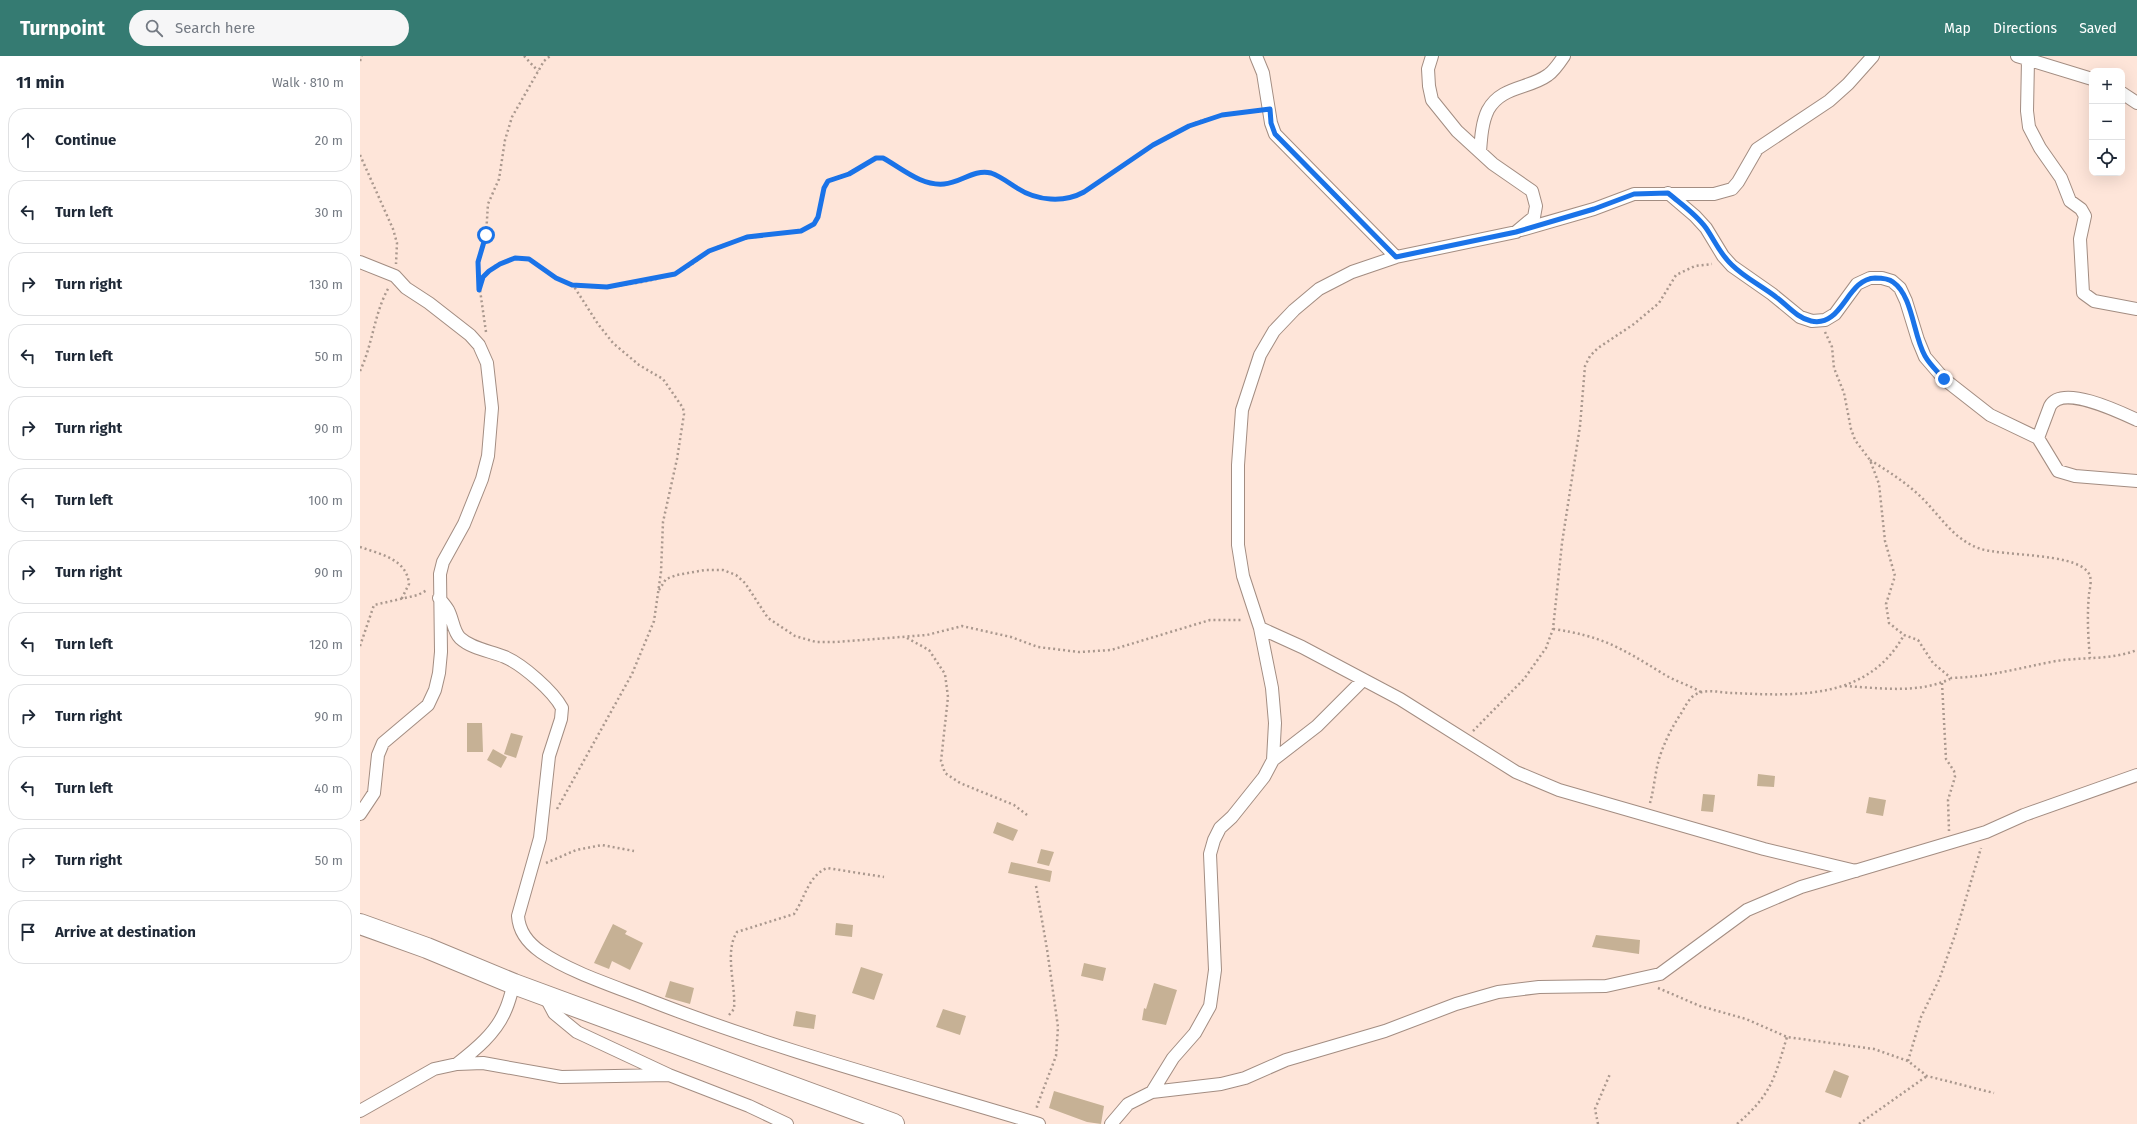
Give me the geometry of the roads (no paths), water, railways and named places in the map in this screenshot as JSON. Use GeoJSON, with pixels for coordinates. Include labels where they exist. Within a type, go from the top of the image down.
{"type":"FeatureCollection","features":[{"type":"Feature","properties":{"kind":"highway"},"geometry":{"type":"LineString","coordinates":[[360,924],[427,948],[545,996],[894,1124]]}},
{"type":"Feature","properties":{"kind":"street"},"geometry":{"type":"LineString","coordinates":[[1256,56],[1263,73],[1270,109],[1271,123],[1275,134],[1396,257]]}},
{"type":"Feature","properties":{"kind":"street"},"geometry":{"type":"LineString","coordinates":[[1432,56],[1428,69],[1432,100],[1457,131],[1493,164],[1532,191],[1536,206],[1534,216],[1516,232]]}},
{"type":"Feature","properties":{"kind":"street"},"geometry":{"type":"LineString","coordinates":[[1480,152],[1483,125],[1488,110],[1496,99],[1508,91],[1549,75],[1564,56]]}},
{"type":"Feature","properties":{"kind":"street"},"geometry":{"type":"LineString","coordinates":[[1273,760],[1275,723],[1272,688],[1259,624],[1244,576],[1238,545],[1238,492],[1242,410],[1260,355],[1274,331],[1294,310],[1319,290],[1352,272],[1396,257],[1516,232],[1594,209],[1634,194],[1714,194],[1732,189],[1738,182],[1757,149],[1783,130],[1809,116],[1829,101],[1848,84],[1873,56]]}},
{"type":"Feature","properties":{"kind":"street"},"geometry":{"type":"LineString","coordinates":[[2089,78],[2022,58],[2029,127],[2040,148],[2061,178],[2070,201],[2081,209],[2085,216],[2080,239],[2083,293],[2094,301],[2137,309]]}},
{"type":"Feature","properties":{"kind":"street"},"geometry":{"type":"LineString","coordinates":[[2125,95],[2137,102]]}},
{"type":"Feature","properties":{"kind":"street"},"geometry":{"type":"LineString","coordinates":[[1668,193],[1695,216],[1706,228],[1723,256],[1732,266],[1772,294],[1800,317],[1816,321],[1825,320],[1835,314],[1858,284],[1870,278],[1882,278],[1892,281],[1900,288],[1906,301],[1925,357],[1944,379],[1990,415],[2038,438],[2054,466],[2064,474],[2137,482]]}},
{"type":"Feature","properties":{"kind":"street"},"geometry":{"type":"LineString","coordinates":[[360,262],[396,276],[406,288],[436,307],[470,335],[478,345],[487,363],[492,408],[488,456],[482,479],[464,524],[443,562],[439,584],[441,652],[435,690],[428,705],[383,743],[378,755],[374,794],[360,814]]}},
{"type":"Feature","properties":{"kind":"street"},"geometry":{"type":"LineString","coordinates":[[2038,438],[2050,406],[2053,401],[2059,398],[2082,400],[2137,420],[2137,416]]}},
{"type":"Feature","properties":{"kind":"street"},"geometry":{"type":"LineString","coordinates":[[439,598],[449,610],[456,632],[460,638],[479,648],[507,658],[518,665],[548,690],[562,708],[561,719],[549,756],[543,819],[537,853],[520,906],[518,922],[519,927],[532,944],[564,966],[719,1026],[770,1044],[1038,1118]]}},
{"type":"Feature","properties":{"kind":"street"},"geometry":{"type":"LineString","coordinates":[[1259,624],[1400,699],[1465,738],[1516,772],[1559,790],[1764,849],[1858,872]]}},
{"type":"Feature","properties":{"kind":"street"},"geometry":{"type":"LineString","coordinates":[[1152,1092],[1173,1058],[1195,1033],[1210,1006],[1215,970],[1211,911],[1210,854],[1214,840],[1220,828],[1232,817],[1264,777],[1273,760],[1317,726],[1363,680]]}},
{"type":"Feature","properties":{"kind":"street"},"geometry":{"type":"LineString","coordinates":[[1111,1124],[1128,1104],[1152,1092],[1222,1084],[1245,1078],[1286,1060],[1385,1031],[1456,1004],[1498,992],[1539,987],[1606,986],[1635,981],[1660,974],[1747,910],[1801,887],[1858,872],[1880,863],[1946,845],[1986,832],[2024,816],[2137,775]]}},
{"type":"Feature","properties":{"kind":"street"},"geometry":{"type":"LineString","coordinates":[[457,1064],[478,1047],[496,1025],[505,1012],[514,984]]}},
{"type":"Feature","properties":{"kind":"street"},"geometry":{"type":"LineString","coordinates":[[545,996],[554,1013],[577,1032],[669,1075],[749,1106],[787,1124]]}},
{"type":"Feature","properties":{"kind":"street"},"geometry":{"type":"LineString","coordinates":[[360,1111],[434,1070],[457,1064],[483,1063],[561,1077],[669,1075]]}}]}
